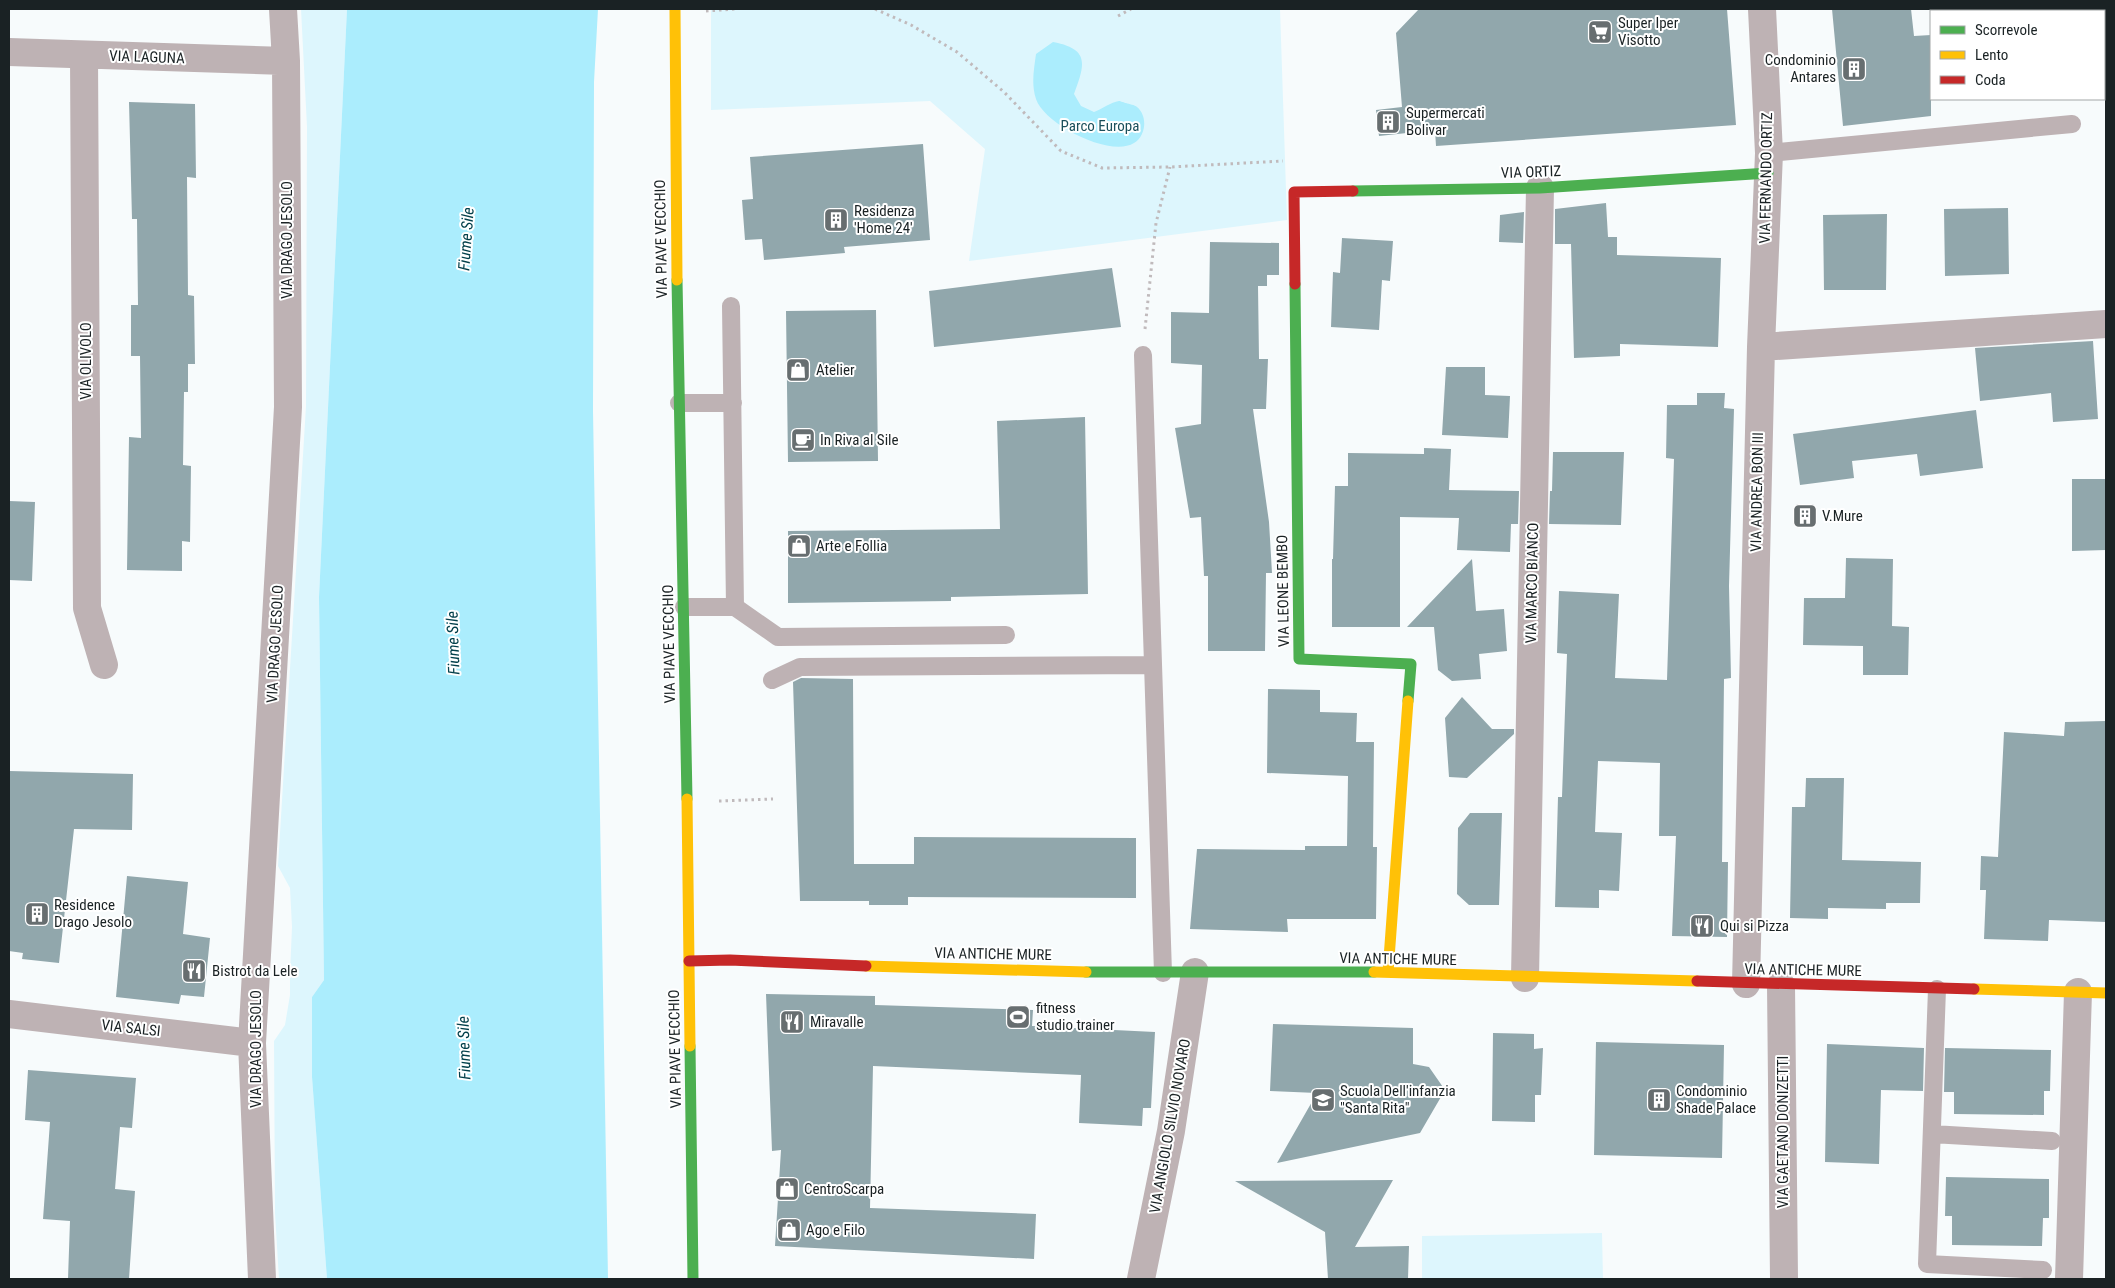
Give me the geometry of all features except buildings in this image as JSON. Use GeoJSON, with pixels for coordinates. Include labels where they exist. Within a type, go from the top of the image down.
{"type":"FeatureCollection","features":[{"type":"Feature","properties":{"kind":"street","name":"VIA DRAGO JESOLO"},"geometry":{"type":"LineString","coordinates":[[262,1279],[252,1043],[288,407],[286,61],[283,9]]}},
{"type":"Feature","properties":{"kind":"street","name":"VIA PIAVE VECCHIO"},"geometry":{"type":"LineString","coordinates":[[675,9],[674,183],[684,607],[693,1279]]}},
{"type":"Feature","properties":{"kind":"street","name":"VIA FERNANDO ORTIZ"},"geometry":{"type":"LineString","coordinates":[[1761,347],[1769,163],[1762,9]]}},
{"type":"Feature","properties":{"kind":"street","name":"VIA LAGUNA"},"geometry":{"type":"LineString","coordinates":[[9,52],[286,61]]}},
{"type":"Feature","properties":{"kind":"street","name":"VIA OLIVOLO"},"geometry":{"type":"LineString","coordinates":[[84,55],[87,608],[104,665]]}},
{"type":"Feature","properties":{"kind":"street","name":"VIA ORTIZ"},"geometry":{"type":"LineString","coordinates":[[1294,192],[1540,188],[1769,163]]}},
{"type":"Feature","properties":{"kind":"street","name":"VIA MARCO BIANCO"},"geometry":{"type":"LineString","coordinates":[[1525,978],[1540,188]]}},
{"type":"Feature","properties":{"kind":"street","name":"VIA LEONE BEMBO"},"geometry":{"type":"LineString","coordinates":[[1294,192],[1298,659],[1411,664],[1388,972]]}},
{"type":"Feature","properties":{"kind":"street"},"geometry":{"type":"LineString","coordinates":[[1761,347],[2106,324]]}},
{"type":"Feature","properties":{"kind":"street","name":"VIA ANDREA BON III"},"geometry":{"type":"LineString","coordinates":[[1746,984],[1761,347]]}},
{"type":"Feature","properties":{"kind":"street","name":"VIA ANTICHE MURE"},"geometry":{"type":"LineString","coordinates":[[689,961],[730,960],[977,970],[1163,973],[1388,972],[1525,978],[2106,993]]}},
{"type":"Feature","properties":{"kind":"street","name":"VIA ANGIOLO SILVIO NOVARO"},"geometry":{"type":"LineString","coordinates":[[1141,1279],[1171,1131],[1195,972]]}},
{"type":"Feature","properties":{"kind":"street","name":"VIA GAETANO DONIZETTI"},"geometry":{"type":"LineString","coordinates":[[1781,985],[1784,1279]]}},
{"type":"Feature","properties":{"kind":"street"},"geometry":{"type":"LineString","coordinates":[[2069,1279],[2078,992]]}},
{"type":"Feature","properties":{"kind":"street","name":"VIA SALSI"},"geometry":{"type":"LineString","coordinates":[[9,1014],[252,1043]]}},
{"type":"Feature","properties":{"kind":"lane"},"geometry":{"type":"LineString","coordinates":[[1769,163],[2072,124]]}},
{"type":"Feature","properties":{"kind":"lane"},"geometry":{"type":"LineString","coordinates":[[731,306],[735,607]]}},
{"type":"Feature","properties":{"kind":"lane"},"geometry":{"type":"LineString","coordinates":[[1143,355],[1163,973]]}},
{"type":"Feature","properties":{"kind":"lane"},"geometry":{"type":"LineString","coordinates":[[679,403],[732,403]]}},
{"type":"Feature","properties":{"kind":"lane"},"geometry":{"type":"LineString","coordinates":[[684,607],[735,607],[778,637],[1006,635]]}},
{"type":"Feature","properties":{"kind":"lane"},"geometry":{"type":"LineString","coordinates":[[772,680],[800,667],[1153,665]]}},
{"type":"Feature","properties":{"kind":"lane"},"geometry":{"type":"LineString","coordinates":[[1938,989],[1927,1264],[2043,1270]]}},
{"type":"Feature","properties":{"kind":"lane"},"geometry":{"type":"LineString","coordinates":[[1932,1134],[2052,1141]]}},
{"type":"Feature","properties":{"kind":"path"},"geometry":{"type":"LineString","coordinates":[[701,11],[735,9]]}},
{"type":"Feature","properties":{"kind":"path"},"geometry":{"type":"LineString","coordinates":[[876,9],[911,25],[957,52],[1004,92],[1061,151],[1102,168],[1293,161],[1294,192]]}},
{"type":"Feature","properties":{"kind":"path"},"geometry":{"type":"LineString","coordinates":[[1118,16],[1131,9]]}},
{"type":"Feature","properties":{"kind":"path"},"geometry":{"type":"LineString","coordinates":[[1143,355],[1156,222],[1170,167]]}},
{"type":"Feature","properties":{"kind":"path"},"geometry":{"type":"LineString","coordinates":[[715,801],[773,799]]}},
{"type":"Feature","properties":{"kind":"green space"},"geometry":{"type":"Polygon","coordinates":[[[301,9],[347,9],[319,597],[324,980],[312,997],[312,1077],[327,1279],[279,1279],[275,1213],[274,1041],[285,1025],[290,995],[292,927],[290,888],[278,866],[306,406],[307,127],[301,9]]]}},
{"type":"Feature","properties":{"kind":"green space","name":"Parco Europa"},"geometry":{"type":"Polygon","coordinates":[[[711,9],[1280,9],[1287,220],[969,261],[985,149],[930,101],[711,110],[711,9]]]}},
{"type":"Feature","properties":{"kind":"green space"},"geometry":{"type":"Polygon","coordinates":[[[1602,1233],[1603,1279],[1422,1279],[1422,1236],[1602,1233]]]}},
{"type":"Feature","properties":{"kind":"water","name":"Fiume Sile"},"geometry":{"type":"Polygon","coordinates":[[[347,9],[598,9],[594,82],[593,411],[608,1279],[327,1279],[312,1077],[312,997],[324,980],[319,597],[347,9]]]}},
{"type":"Feature","properties":{"kind":"water"},"geometry":{"type":"Polygon","coordinates":[[[1053,42],[1073,49],[1082,59],[1081,74],[1074,94],[1081,106],[1094,112],[1119,101],[1135,106],[1141,111],[1144,126],[1138,140],[1123,146],[1110,146],[1095,142],[1064,128],[1051,119],[1042,109],[1036,99],[1034,88],[1033,76],[1036,54],[1053,42]]]}},
{"type":"Feature","properties":{"kind":"traffic: fast"},"geometry":{"type":"LineString","coordinates":[[1353,191],[1540,188],[1768,173]]}},
{"type":"Feature","properties":{"kind":"traffic: fast"},"geometry":{"type":"LineString","coordinates":[[677,280],[687,799]]}},
{"type":"Feature","properties":{"kind":"traffic: fast"},"geometry":{"type":"LineString","coordinates":[[1295,284],[1299,659],[1411,664],[1408,701]]}},
{"type":"Feature","properties":{"kind":"traffic: fast"},"geometry":{"type":"LineString","coordinates":[[1086,972],[1374,972]]}},
{"type":"Feature","properties":{"kind":"traffic: fast"},"geometry":{"type":"LineString","coordinates":[[690,1046],[693,1279]]}},
{"type":"Feature","properties":{"kind":"traffic: slow"},"geometry":{"type":"LineString","coordinates":[[675,9],[677,280]]}},
{"type":"Feature","properties":{"kind":"traffic: slow"},"geometry":{"type":"LineString","coordinates":[[1388,972],[1408,701]]}},
{"type":"Feature","properties":{"kind":"traffic: slow"},"geometry":{"type":"LineString","coordinates":[[687,799],[690,1046]]}},
{"type":"Feature","properties":{"kind":"traffic: slow"},"geometry":{"type":"LineString","coordinates":[[866,966],[1086,972]]}},
{"type":"Feature","properties":{"kind":"traffic: slow"},"geometry":{"type":"LineString","coordinates":[[1374,972],[1697,981]]}},
{"type":"Feature","properties":{"kind":"traffic: slow"},"geometry":{"type":"LineString","coordinates":[[1974,989],[2106,993]]}},
{"type":"Feature","properties":{"kind":"traffic: jam"},"geometry":{"type":"LineString","coordinates":[[1295,284],[1294,192],[1353,191]]}},
{"type":"Feature","properties":{"kind":"traffic: jam"},"geometry":{"type":"LineString","coordinates":[[689,961],[730,960],[866,966]]}},
{"type":"Feature","properties":{"kind":"traffic: jam"},"geometry":{"type":"LineString","coordinates":[[1697,981],[1974,989]]}},
{"type":"Feature","properties":{"kind":"place","name":"Super Iper Visotto"},"geometry":{"type":"Point","coordinates":[1600,32]}},
{"type":"Feature","properties":{"kind":"place","name":"Condominio Antares"},"geometry":{"type":"Point","coordinates":[1854,69]}},
{"type":"Feature","properties":{"kind":"place","name":"Supermercati Bolivar"},"geometry":{"type":"Point","coordinates":[1388,122]}},
{"type":"Feature","properties":{"kind":"place","name":"Residenza 'Home 24'"},"geometry":{"type":"Point","coordinates":[836,220]}},
{"type":"Feature","properties":{"kind":"place","name":"Atelier"},"geometry":{"type":"Point","coordinates":[798,370]}},
{"type":"Feature","properties":{"kind":"place","name":"In Riva al Sile"},"geometry":{"type":"Point","coordinates":[803,440]}},
{"type":"Feature","properties":{"kind":"place","name":"V.Mure"},"geometry":{"type":"Point","coordinates":[1805,516]}},
{"type":"Feature","properties":{"kind":"place","name":"Arte e Follia"},"geometry":{"type":"Point","coordinates":[799,546]}},
{"type":"Feature","properties":{"kind":"place","name":"Residence Drago Jesolo"},"geometry":{"type":"Point","coordinates":[37,914]}},
{"type":"Feature","properties":{"kind":"place","name":"Qui si Pizza"},"geometry":{"type":"Point","coordinates":[1702,926]}},
{"type":"Feature","properties":{"kind":"place","name":"Bistrot da Lele"},"geometry":{"type":"Point","coordinates":[194,971]}},
{"type":"Feature","properties":{"kind":"place","name":"fitness studio trainer"},"geometry":{"type":"Point","coordinates":[1018,1017]}},
{"type":"Feature","properties":{"kind":"place","name":"Miravalle"},"geometry":{"type":"Point","coordinates":[792,1022]}},
{"type":"Feature","properties":{"kind":"place","name":"Scuola Dell'infanzia \"Santa Rita\""},"geometry":{"type":"Point","coordinates":[1323,1100]}},
{"type":"Feature","properties":{"kind":"place","name":"Condominio Shade Palace"},"geometry":{"type":"Point","coordinates":[1659,1100]}},
{"type":"Feature","properties":{"kind":"place","name":"CentroScarpa"},"geometry":{"type":"Point","coordinates":[787,1189]}},
{"type":"Feature","properties":{"kind":"place","name":"Ago e Filo"},"geometry":{"type":"Point","coordinates":[789,1230]}}]}
